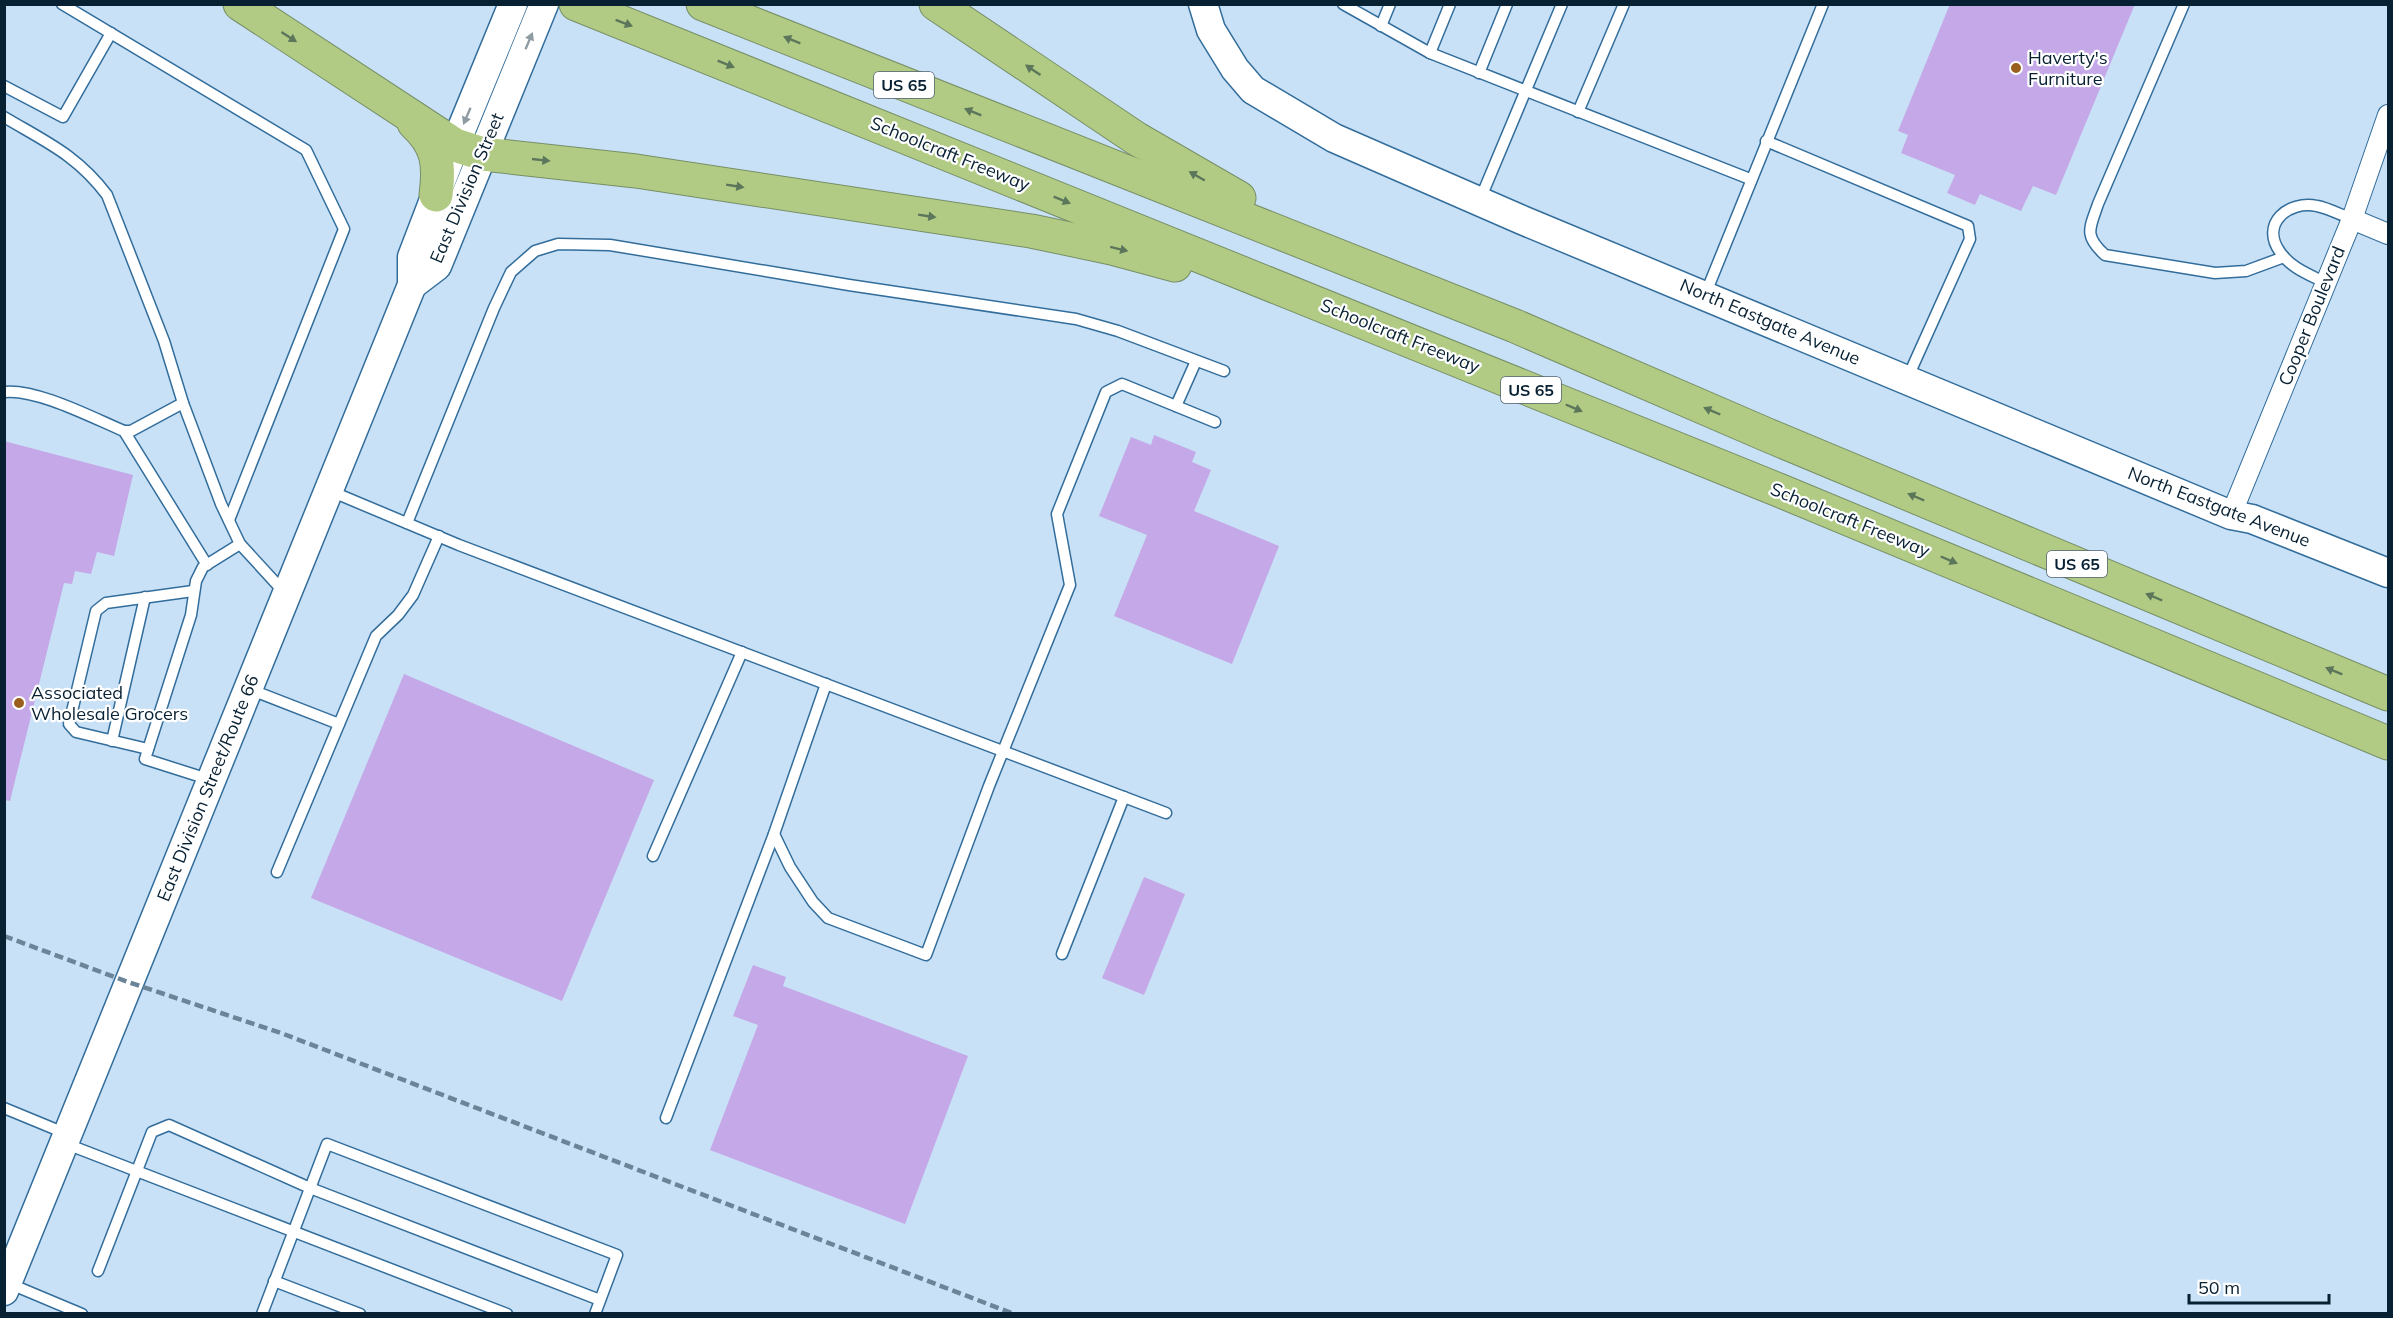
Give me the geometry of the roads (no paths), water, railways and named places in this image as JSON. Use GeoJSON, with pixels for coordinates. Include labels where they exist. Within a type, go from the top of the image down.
{"type":"FeatureCollection","features":[{"type":"Feature","properties":{"kind":"highway"},"geometry":{"type":"LineString","coordinates":[[240,4],[399,109],[469,149],[636,171],[1031,231],[1082,241],[1192,270],[1498,376]]}},
{"type":"Feature","properties":{"kind":"highway","name":"Schoolcraft Freeway"},"geometry":{"type":"LineString","coordinates":[[576,4],[1781,491],[2388,743]]}},
{"type":"Feature","properties":{"kind":"highway","name":"US 65"},"geometry":{"type":"LineString","coordinates":[[703,4],[1515,326],[1765,434],[2388,694]]}},
{"type":"Feature","properties":{"kind":"highway"},"geometry":{"type":"LineString","coordinates":[[936,4],[1146,145],[1212,184],[1251,205],[1515,326]]}},
{"type":"Feature","properties":{"kind":"highway"},"geometry":{"type":"LineString","coordinates":[[399,109],[424,132],[438,160],[436,195]]}},
{"type":"Feature","properties":{"kind":"main road","name":"East Division Street"},"geometry":{"type":"LineString","coordinates":[[412,285],[437,266],[469,149],[489,62],[513,4]]}},
{"type":"Feature","properties":{"kind":"main road","name":"East Division Street"},"geometry":{"type":"LineString","coordinates":[[412,285],[412,257],[436,195],[469,149],[514,77],[544,4]]}},
{"type":"Feature","properties":{"kind":"main road","name":"North Eastgate Avenue"},"geometry":{"type":"LineString","coordinates":[[1203,4],[1211,30],[1235,69],[1253,90],[1334,138],[1479,202],[2231,515],[2252,519],[2388,573]]}},
{"type":"Feature","properties":{"kind":"main road","name":"East Division Street/Route 66"},"geometry":{"type":"LineString","coordinates":[[6,1287],[412,285]]}},
{"type":"Feature","properties":{"kind":"street","name":"Cooper Boulevard"},"geometry":{"type":"LineString","coordinates":[[2231,515],[2352,219],[2388,115]]}},
{"type":"Feature","properties":{"kind":"street"},"geometry":{"type":"LineString","coordinates":[[2352,219],[2388,234]]}},
{"type":"Feature","properties":{"kind":"lane"},"geometry":{"type":"LineString","coordinates":[[62,4],[306,150],[345,229],[229,520]]}},
{"type":"Feature","properties":{"kind":"lane"},"geometry":{"type":"LineString","coordinates":[[1343,4],[1430,53],[1750,179]]}},
{"type":"Feature","properties":{"kind":"lane"},"geometry":{"type":"LineString","coordinates":[[1381,26],[1390,4]]}},
{"type":"Feature","properties":{"kind":"lane"},"geometry":{"type":"LineString","coordinates":[[1430,53],[1450,4]]}},
{"type":"Feature","properties":{"kind":"lane"},"geometry":{"type":"LineString","coordinates":[[1479,73],[1507,4]]}},
{"type":"Feature","properties":{"kind":"lane"},"geometry":{"type":"LineString","coordinates":[[1479,202],[1562,4]]}},
{"type":"Feature","properties":{"kind":"lane"},"geometry":{"type":"LineString","coordinates":[[1578,112],[1624,4]]}},
{"type":"Feature","properties":{"kind":"lane"},"geometry":{"type":"LineString","coordinates":[[1705,295],[1750,179],[1823,4]]}},
{"type":"Feature","properties":{"kind":"lane"},"geometry":{"type":"LineString","coordinates":[[2184,4],[2098,204],[2088,232],[2092,244],[2105,255],[2215,273],[2246,272],[2284,257]]}},
{"type":"Feature","properties":{"kind":"lane"},"geometry":{"type":"LineString","coordinates":[[4,86],[63,117],[111,33]]}},
{"type":"Feature","properties":{"kind":"lane"},"geometry":{"type":"LineString","coordinates":[[4,117],[72,156],[91,174],[107,195],[164,341],[183,403],[229,520],[240,544],[286,595]]}},
{"type":"Feature","properties":{"kind":"lane"},"geometry":{"type":"LineString","coordinates":[[1766,141],[1968,226],[1970,239],[1907,380]]}},
{"type":"Feature","properties":{"kind":"lane"},"geometry":{"type":"LineString","coordinates":[[2326,283],[2293,267],[2284,257],[2272,236],[2274,224],[2282,212],[2296,207],[2315,205],[2352,219]]}},
{"type":"Feature","properties":{"kind":"lane"},"geometry":{"type":"LineString","coordinates":[[407,523],[494,308],[511,272],[535,251],[558,244],[610,245],[860,287],[1076,319],[1118,331],[1224,372]]}},
{"type":"Feature","properties":{"kind":"lane"},"geometry":{"type":"LineString","coordinates":[[1176,406],[1196,361]]}},
{"type":"Feature","properties":{"kind":"lane"},"geometry":{"type":"LineString","coordinates":[[774,834],[790,867],[813,902],[828,918],[927,954],[1070,585],[1057,514],[1106,392],[1122,384],[1215,422]]}},
{"type":"Feature","properties":{"kind":"lane"},"geometry":{"type":"LineString","coordinates":[[4,392],[16,390],[46,399],[124,431],[131,431],[183,403]]}},
{"type":"Feature","properties":{"kind":"lane"},"geometry":{"type":"LineString","coordinates":[[124,431],[207,565]]}},
{"type":"Feature","properties":{"kind":"lane"},"geometry":{"type":"LineString","coordinates":[[328,490],[439,536],[1166,813]]}},
{"type":"Feature","properties":{"kind":"lane"},"geometry":{"type":"LineString","coordinates":[[277,872],[376,636],[398,615],[413,595],[439,536]]}},
{"type":"Feature","properties":{"kind":"lane"},"geometry":{"type":"LineString","coordinates":[[211,780],[145,759],[186,633],[194,602],[193,591],[203,567],[240,544]]}},
{"type":"Feature","properties":{"kind":"lane"},"geometry":{"type":"LineString","coordinates":[[148,749],[76,732],[69,724],[96,611],[106,603],[193,591]]}},
{"type":"Feature","properties":{"kind":"lane"},"geometry":{"type":"LineString","coordinates":[[112,741],[146,597]]}},
{"type":"Feature","properties":{"kind":"lane"},"geometry":{"type":"LineString","coordinates":[[653,855],[742,652]]}},
{"type":"Feature","properties":{"kind":"lane"},"geometry":{"type":"LineString","coordinates":[[666,1118],[774,834],[826,684]]}},
{"type":"Feature","properties":{"kind":"lane"},"geometry":{"type":"LineString","coordinates":[[249,689],[339,724]]}},
{"type":"Feature","properties":{"kind":"lane"},"geometry":{"type":"LineString","coordinates":[[1062,954],[1124,797]]}},
{"type":"Feature","properties":{"kind":"lane"},"geometry":{"type":"LineString","coordinates":[[4,1108],[137,1171],[507,1314]]}},
{"type":"Feature","properties":{"kind":"lane"},"geometry":{"type":"LineString","coordinates":[[98,1271],[152,1132],[169,1125],[310,1188],[600,1300]]}},
{"type":"Feature","properties":{"kind":"lane"},"geometry":{"type":"LineString","coordinates":[[262,1314],[327,1144],[617,1255],[595,1314]]}},
{"type":"Feature","properties":{"kind":"lane"},"geometry":{"type":"LineString","coordinates":[[274,1281],[360,1314]]}},
{"type":"Feature","properties":{"kind":"lane"},"geometry":{"type":"LineString","coordinates":[[6,1287],[68,1311],[82,1314]]}},
{"type":"Feature","properties":{"kind":"railway"},"geometry":{"type":"LineString","coordinates":[[4,936],[128,982],[281,1033],[1014,1314]]}},
{"type":"Feature","properties":{"kind":"place","name":"Haverty's Furniture"},"geometry":{"type":"Point","coordinates":[2016,68]}},
{"type":"Feature","properties":{"kind":"place","name":"Associated Wholesale Grocers"},"geometry":{"type":"Point","coordinates":[19,703]}}]}
